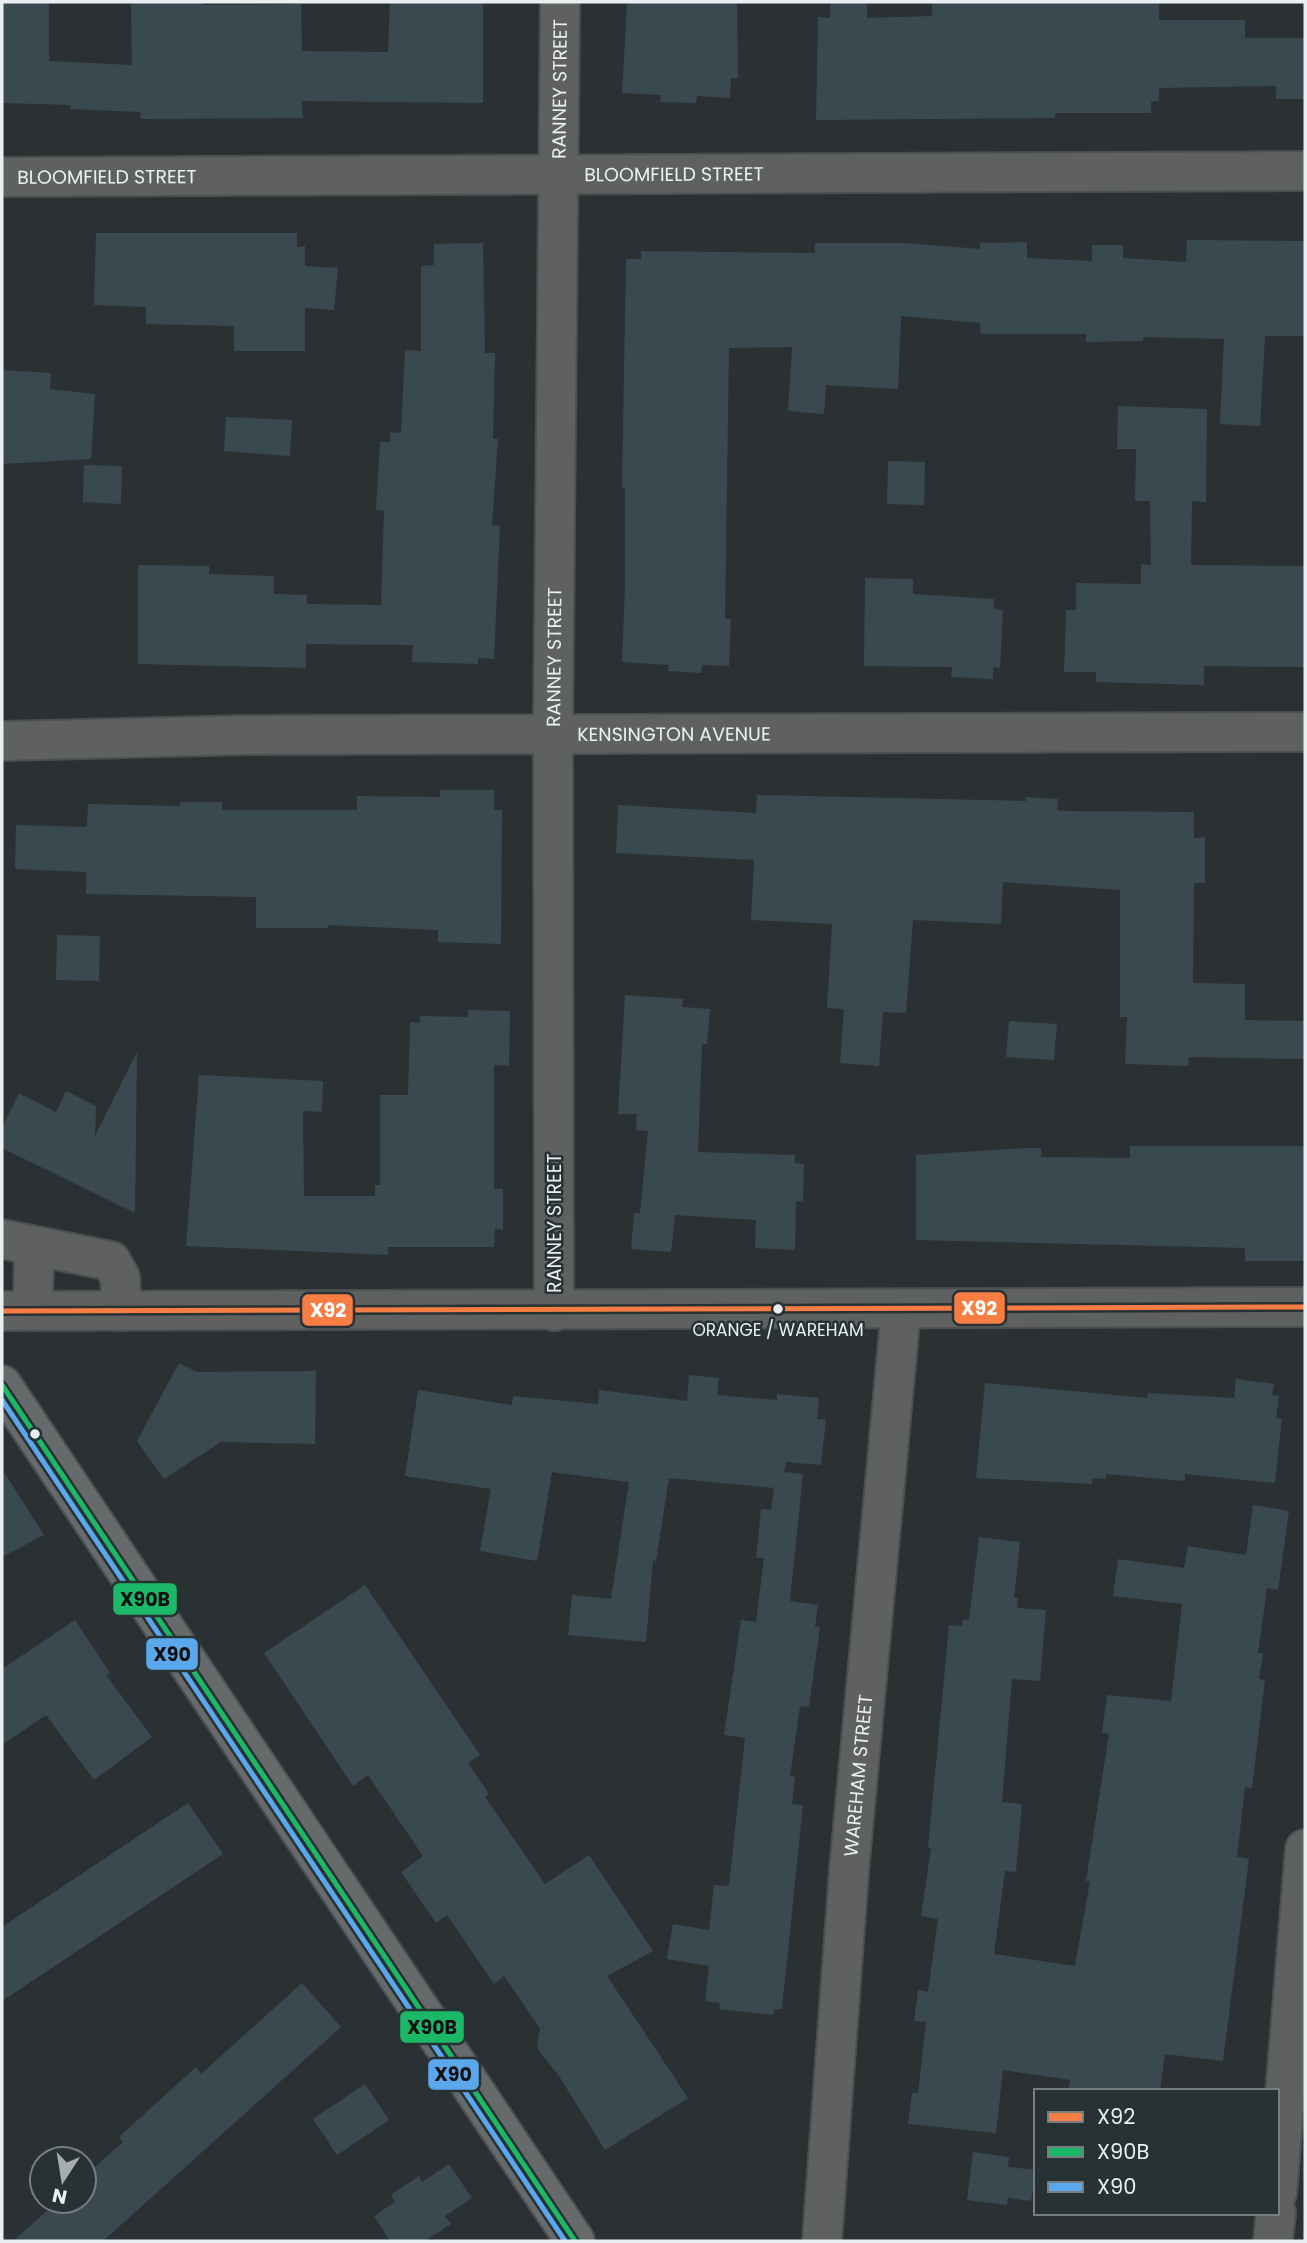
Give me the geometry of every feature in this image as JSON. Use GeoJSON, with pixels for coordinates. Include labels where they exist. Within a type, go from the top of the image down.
{"type":"FeatureCollection","features":[{"type":"Feature","properties":{"kind":"main road"},"geometry":{"type":"LineString","coordinates":[[2,1385],[575,2241]]}},
{"type":"Feature","properties":{"kind":"street","name":"RANNEY STREET"},"geometry":{"type":"LineString","coordinates":[[554,1311],[553,734],[561,2]]}},
{"type":"Feature","properties":{"kind":"street","name":"BLOOMFIELD STREET"},"geometry":{"type":"LineString","coordinates":[[2,177],[1305,171]]}},
{"type":"Feature","properties":{"kind":"street","name":"KENSINGTON AVENUE"},"geometry":{"type":"LineString","coordinates":[[2,741],[247,734],[1305,732]]}},
{"type":"Feature","properties":{"kind":"street"},"geometry":{"type":"LineString","coordinates":[[122,1311],[120,1277],[111,1261],[18,1243],[18,1311],[122,1311],[554,1311],[901,1310],[1305,1307]]}},
{"type":"Feature","properties":{"kind":"street","name":"WAREHAM STREET"},"geometry":{"type":"LineString","coordinates":[[822,2241],[849,1871],[901,1310]]}},
{"type":"Feature","properties":{"kind":"street"},"geometry":{"type":"LineString","coordinates":[[1279,2168],[1305,1849]]}},
{"type":"Feature","properties":{"kind":"street"},"geometry":{"type":"LineString","coordinates":[[1273,2241],[1276,2215]]}},
{"type":"Feature","properties":{"kind":"building"},"geometry":{"type":"Polygon","coordinates":[[[2,2],[49,2],[49,61],[132,65],[131,2],[204,2],[204,5],[301,4],[302,51],[388,52],[390,2],[483,2],[483,103],[302,101],[303,118],[141,119],[140,112],[70,109],[71,105],[2,103],[2,2]]]}},
{"type":"Feature","properties":{"kind":"building"},"geometry":{"type":"Polygon","coordinates":[[[627,2],[737,2],[738,78],[731,78],[730,98],[697,96],[696,103],[660,102],[661,95],[622,93],[627,2]]]}},
{"type":"Feature","properties":{"kind":"building"},"geometry":{"type":"Polygon","coordinates":[[[830,2],[867,2],[867,18],[932,16],[932,2],[1053,2],[1159,3],[1159,20],[1245,20],[1245,38],[1305,38],[1305,99],[1276,99],[1276,86],[1159,88],[1159,101],[1151,102],[1151,113],[1055,113],[1055,118],[816,120],[818,17],[830,18],[830,2]]]}},
{"type":"Feature","properties":{"kind":"building"},"geometry":{"type":"Polygon","coordinates":[[[96,233],[297,233],[297,247],[305,246],[305,266],[338,268],[334,310],[305,308],[305,351],[234,351],[234,326],[146,324],[146,307],[94,305],[96,233]]]}},
{"type":"Feature","properties":{"kind":"building"},"geometry":{"type":"Polygon","coordinates":[[[1187,240],[1305,241],[1305,336],[1265,336],[1260,426],[1220,424],[1224,339],[1143,337],[1143,341],[1086,342],[1086,334],[981,334],[980,323],[901,316],[898,389],[826,385],[824,414],[788,411],[792,347],[729,348],[725,619],[731,619],[729,666],[702,665],[701,673],[668,671],[669,665],[622,662],[625,586],[625,488],[622,488],[626,259],[641,259],[641,251],[815,253],[815,243],[905,243],[980,249],[980,243],[1027,242],[1027,258],[1092,261],[1092,245],[1123,245],[1123,258],[1186,262],[1187,240]]]}},
{"type":"Feature","properties":{"kind":"building"},"geometry":{"type":"Polygon","coordinates":[[[483,243],[485,353],[495,353],[493,439],[498,439],[492,525],[500,526],[494,659],[478,658],[478,664],[412,662],[413,645],[306,644],[306,668],[138,664],[138,565],[209,566],[209,574],[274,576],[274,594],[307,595],[307,604],[381,605],[384,511],[376,510],[380,442],[390,442],[390,432],[401,433],[405,350],[421,351],[421,266],[434,265],[434,244],[483,243]]]}},
{"type":"Feature","properties":{"kind":"building"},"geometry":{"type":"Polygon","coordinates":[[[2,370],[51,373],[50,389],[95,394],[91,459],[2,464],[2,370]]]}},
{"type":"Feature","properties":{"kind":"building"},"geometry":{"type":"Polygon","coordinates":[[[1118,406],[1207,409],[1206,502],[1192,501],[1191,565],[1305,566],[1305,667],[1204,666],[1204,685],[1096,682],[1096,672],[1064,672],[1066,610],[1076,610],[1076,583],[1141,584],[1141,564],[1151,565],[1150,501],[1135,501],[1136,449],[1117,449],[1118,406]]]}},
{"type":"Feature","properties":{"kind":"building"},"geometry":{"type":"Polygon","coordinates":[[[226,417],[292,420],[290,456],[224,451],[226,417]]]}},
{"type":"Feature","properties":{"kind":"building"},"geometry":{"type":"Polygon","coordinates":[[[888,461],[925,462],[924,505],[887,504],[888,461]]]}},
{"type":"Feature","properties":{"kind":"building"},"geometry":{"type":"Polygon","coordinates":[[[84,465],[122,466],[121,504],[83,502],[84,465]]]}},
{"type":"Feature","properties":{"kind":"building"},"geometry":{"type":"Polygon","coordinates":[[[865,578],[913,579],[913,594],[994,599],[994,609],[1003,610],[1000,668],[993,667],[993,679],[951,677],[952,667],[864,666],[865,578]]]}},
{"type":"Feature","properties":{"kind":"building"},"geometry":{"type":"Polygon","coordinates":[[[440,790],[494,790],[494,810],[502,810],[501,944],[438,942],[438,930],[328,925],[328,928],[256,928],[256,897],[86,894],[86,872],[15,869],[16,825],[87,827],[88,804],[180,806],[180,802],[222,802],[222,810],[357,810],[357,796],[440,797],[440,790]]]}},
{"type":"Feature","properties":{"kind":"building"},"geometry":{"type":"Polygon","coordinates":[[[757,795],[1026,801],[1026,797],[1058,799],[1057,810],[1064,811],[1194,812],[1194,838],[1205,837],[1205,883],[1194,883],[1193,983],[1245,984],[1245,1020],[1305,1021],[1305,1059],[1189,1057],[1188,1066],[1125,1064],[1127,1017],[1120,1017],[1120,890],[1003,882],[1001,924],[913,920],[906,1013],[883,1012],[879,1066],[840,1063],[844,1009],[827,1008],[832,924],[751,920],[754,860],[616,853],[618,805],[756,813],[757,795]]]}},
{"type":"Feature","properties":{"kind":"building"},"geometry":{"type":"Polygon","coordinates":[[[57,935],[100,936],[99,981],[56,980],[57,935]]]}},
{"type":"Feature","properties":{"kind":"building"},"geometry":{"type":"Polygon","coordinates":[[[625,995],[683,999],[682,1007],[710,1009],[707,1044],[702,1044],[698,1152],[795,1155],[795,1163],[804,1164],[803,1202],[796,1201],[795,1250],[755,1248],[756,1220],[675,1215],[671,1252],[631,1249],[634,1213],[640,1213],[648,1131],[636,1130],[637,1114],[618,1114],[625,995]]]}},
{"type":"Feature","properties":{"kind":"building"},"geometry":{"type":"Polygon","coordinates":[[[468,1010],[510,1011],[509,1066],[494,1065],[494,1189],[503,1189],[503,1230],[495,1229],[494,1247],[388,1247],[388,1255],[186,1246],[199,1075],[323,1081],[322,1112],[303,1111],[304,1196],[375,1196],[375,1185],[380,1185],[380,1095],[408,1095],[410,1022],[420,1023],[420,1016],[468,1017],[468,1010]]]}},
{"type":"Feature","properties":{"kind":"building"},"geometry":{"type":"Polygon","coordinates":[[[1009,1021],[1057,1024],[1054,1060],[1006,1057],[1009,1021]]]}},
{"type":"Feature","properties":{"kind":"building"},"geometry":{"type":"Polygon","coordinates":[[[137,1052],[135,1213],[2,1148],[2,1128],[19,1093],[56,1112],[66,1091],[96,1106],[95,1136],[137,1052]]]}},
{"type":"Feature","properties":{"kind":"building"},"geometry":{"type":"Polygon","coordinates":[[[1130,1146],[1305,1146],[1305,1261],[1245,1261],[1245,1248],[916,1240],[916,1155],[1041,1148],[1041,1157],[1130,1158],[1130,1146]]]}},
{"type":"Feature","properties":{"kind":"building"},"geometry":{"type":"Polygon","coordinates":[[[179,1363],[197,1372],[316,1371],[315,1444],[221,1442],[164,1479],[137,1441],[179,1363]]]}},
{"type":"Feature","properties":{"kind":"building"},"geometry":{"type":"Polygon","coordinates":[[[689,1375],[719,1378],[717,1395],[777,1400],[777,1394],[819,1398],[817,1419],[826,1420],[821,1465],[786,1462],[784,1472],[803,1474],[790,1601],[818,1605],[815,1627],[820,1627],[809,1707],[800,1706],[790,1776],[795,1777],[792,1804],[803,1805],[782,2009],[774,2009],[773,2015],[719,2009],[720,2003],[705,2001],[709,1966],[667,1959],[673,1924],[709,1930],[714,1885],[729,1886],[745,1738],[724,1735],[741,1620],[756,1622],[764,1558],[756,1558],[761,1509],[771,1510],[774,1488],[669,1478],[656,1561],[653,1560],[646,1642],[568,1635],[572,1595],[611,1599],[629,1482],[552,1472],[537,1561],[480,1551],[491,1489],[405,1476],[418,1390],[512,1405],[513,1396],[598,1404],[599,1390],[687,1401],[689,1375]]]}},
{"type":"Feature","properties":{"kind":"building"},"geometry":{"type":"Polygon","coordinates":[[[1236,1379],[1274,1384],[1272,1395],[1279,1396],[1276,1418],[1282,1419],[1275,1483],[1185,1474],[1185,1481],[1106,1474],[1106,1479],[1093,1478],[1092,1484],[976,1478],[985,1383],[1147,1398],[1148,1393],[1234,1398],[1236,1379]]]}},
{"type":"Feature","properties":{"kind":"building"},"geometry":{"type":"Polygon","coordinates":[[[2,1469],[44,1535],[2,1557],[2,1469]]]}},
{"type":"Feature","properties":{"kind":"building"},"geometry":{"type":"Polygon","coordinates":[[[1253,1505],[1289,1511],[1278,1590],[1267,1588],[1258,1653],[1263,1653],[1259,1679],[1265,1680],[1252,1788],[1245,1787],[1237,1857],[1249,1859],[1223,2061],[1165,2054],[1160,2089],[1068,2089],[1070,2080],[1003,2070],[996,2133],[908,2124],[912,2093],[918,2093],[926,2022],[914,2021],[918,1990],[928,1992],[938,1919],[921,1916],[931,1848],[928,1848],[949,1625],[962,1626],[963,1619],[969,1620],[979,1537],[1020,1542],[1014,1598],[1018,1598],[1017,1608],[1046,1610],[1040,1681],[1012,1679],[1002,1802],[1022,1804],[1016,1872],[1005,1871],[994,1954],[1075,1966],[1090,1881],[1086,1881],[1109,1734],[1102,1733],[1107,1695],[1171,1701],[1182,1604],[1113,1596],[1118,1559],[1184,1568],[1188,1546],[1246,1555],[1253,1505]]]}},
{"type":"Feature","properties":{"kind":"building"},"geometry":{"type":"Polygon","coordinates":[[[365,1585],[480,1755],[468,1763],[489,1794],[485,1797],[545,1884],[589,1855],[653,1951],[607,1976],[688,2098],[605,2150],[559,2076],[539,2051],[537,2046],[540,2028],[504,1976],[494,1984],[447,1915],[436,1923],[401,1872],[423,1856],[368,1775],[353,1786],[264,1653],[365,1585]]]}},
{"type":"Feature","properties":{"kind":"building"},"geometry":{"type":"Polygon","coordinates":[[[75,1620],[110,1673],[106,1675],[152,1737],[94,1780],[46,1715],[2,1745],[2,1669],[75,1620]]]}},
{"type":"Feature","properties":{"kind":"building"},"geometry":{"type":"Polygon","coordinates":[[[188,1803],[223,1854],[2,2001],[2,1927],[188,1803]]]}},
{"type":"Feature","properties":{"kind":"building"},"geometry":{"type":"Polygon","coordinates":[[[302,1983],[341,2027],[103,2241],[13,2241],[42,2215],[98,2215],[98,2164],[123,2142],[119,2137],[196,2067],[201,2074],[302,1983]]]}},
{"type":"Feature","properties":{"kind":"building"},"geometry":{"type":"Polygon","coordinates":[[[365,2084],[389,2120],[337,2155],[313,2119],[365,2084]]]}},
{"type":"Feature","properties":{"kind":"building"},"geometry":{"type":"Polygon","coordinates":[[[973,2152],[1009,2157],[1008,2167],[1034,2170],[1031,2201],[1008,2198],[1007,2205],[967,2200],[973,2152]]]}},
{"type":"Feature","properties":{"kind":"building"},"geometry":{"type":"Polygon","coordinates":[[[449,2164],[472,2198],[445,2216],[451,2224],[425,2241],[390,2241],[374,2216],[395,2202],[391,2195],[419,2176],[422,2182],[449,2164]]]}},
{"type":"Feature","properties":{"kind":"transit line","name":"X92"},"geometry":{"type":"LineString","coordinates":[[2,1311],[1305,1307]]}},
{"type":"Feature","properties":{"kind":"transit line","name":"X90B"},"geometry":{"type":"LineString","coordinates":[[2,1385],[575,2241]]}},
{"type":"Feature","properties":{"kind":"transit line","name":"X90"},"geometry":{"type":"LineString","coordinates":[[2,1400],[565,2241]]}},
{"type":"Feature","properties":{"kind":"place","name":"ORANGE / WAREHAM"},"geometry":{"type":"Point","coordinates":[778,1309]}}]}
